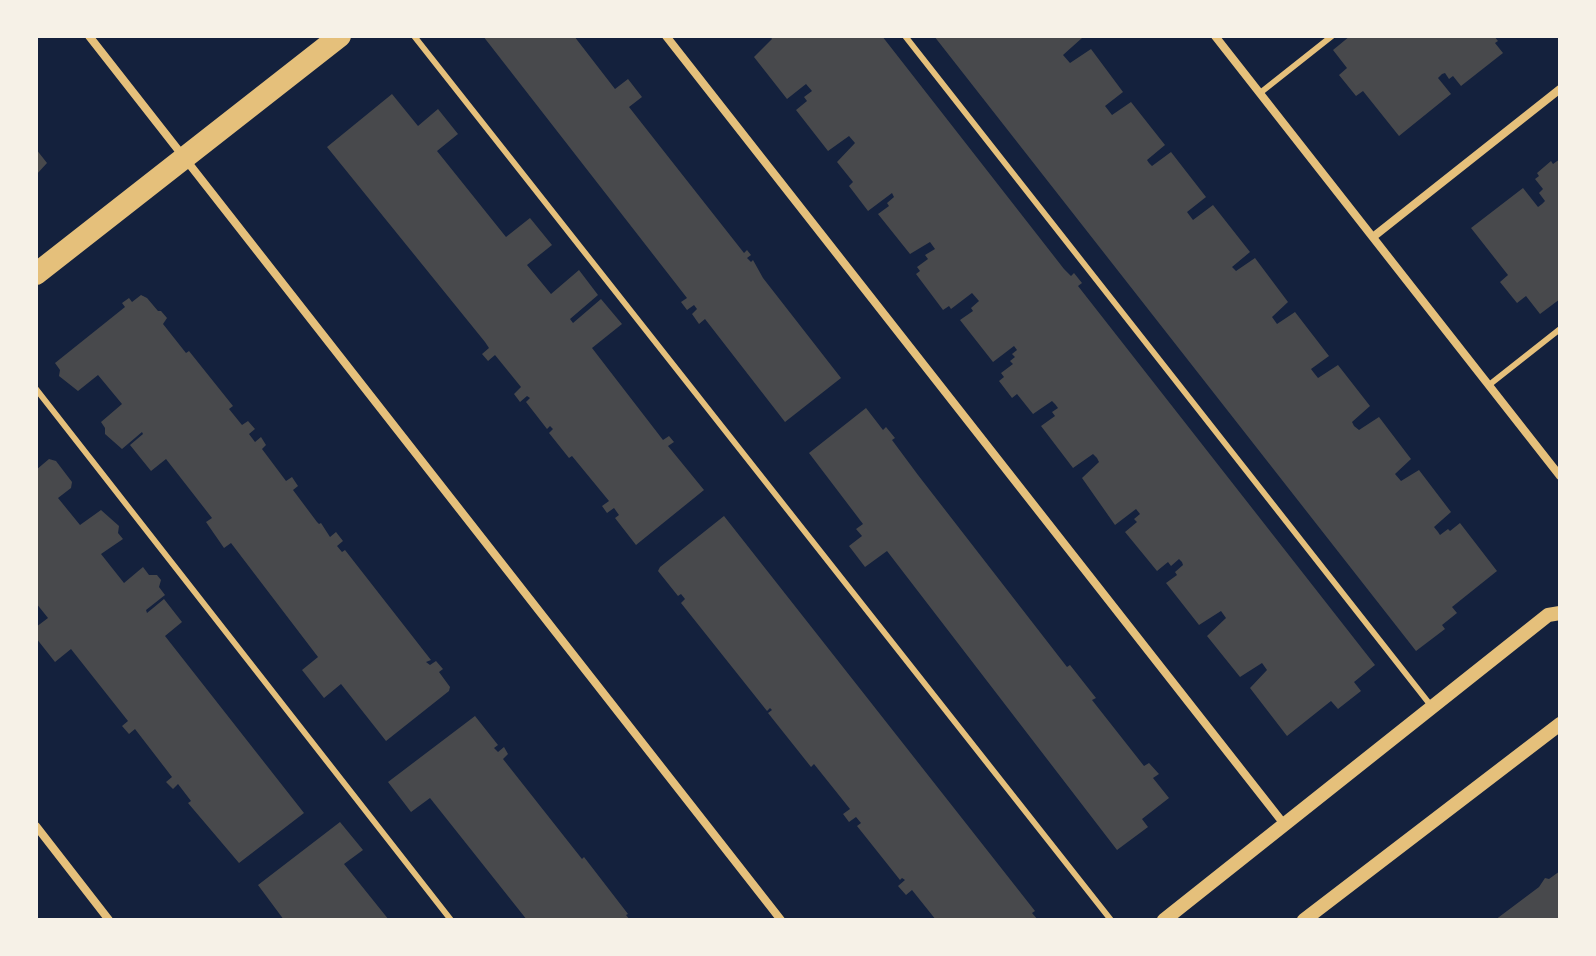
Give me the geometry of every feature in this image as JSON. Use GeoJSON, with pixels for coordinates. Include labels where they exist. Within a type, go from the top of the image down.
{"type":"FeatureCollection","features":[{"type":"Feature","properties":{"kind":"highway"},"geometry":{"type":"LineString","coordinates":[[36,274],[340,36]]}},
{"type":"Feature","properties":{"kind":"street"},"geometry":{"type":"LineString","coordinates":[[89,36],[781,920]]}},
{"type":"Feature","properties":{"kind":"street"},"geometry":{"type":"LineString","coordinates":[[666,36],[1284,824]]}},
{"type":"Feature","properties":{"kind":"street"},"geometry":{"type":"LineString","coordinates":[[1215,36],[1560,476]]}},
{"type":"Feature","properties":{"kind":"street"},"geometry":{"type":"LineString","coordinates":[[1373,237],[1560,89]]}},
{"type":"Feature","properties":{"kind":"street"},"geometry":{"type":"LineString","coordinates":[[1164,920],[1548,615],[1560,613]]}},
{"type":"Feature","properties":{"kind":"street"},"geometry":{"type":"LineString","coordinates":[[1304,920],[1560,724]]}},
{"type":"Feature","properties":{"kind":"street"},"geometry":{"type":"LineString","coordinates":[[36,826],[109,920]]}},
{"type":"Feature","properties":{"kind":"lane"},"geometry":{"type":"LineString","coordinates":[[414,36],[1111,920]]}},
{"type":"Feature","properties":{"kind":"lane"},"geometry":{"type":"LineString","coordinates":[[905,36],[1432,707]]}},
{"type":"Feature","properties":{"kind":"lane"},"geometry":{"type":"LineString","coordinates":[[1260,93],[1332,36]]}},
{"type":"Feature","properties":{"kind":"lane"},"geometry":{"type":"LineString","coordinates":[[1489,385],[1560,329]]}},
{"type":"Feature","properties":{"kind":"lane"},"geometry":{"type":"LineString","coordinates":[[36,389],[451,920]]}},
{"type":"Feature","properties":{"kind":"building"},"geometry":{"type":"Polygon","coordinates":[[[483,36],[574,36],[615,89],[628,79],[642,97],[629,107],[744,253],[747,250],[751,255],[747,258],[751,262],[753,260],[763,278],[841,378],[785,422],[705,319],[699,324],[692,314],[697,309],[694,305],[687,310],[681,302],[687,298],[483,36]]]}},
{"type":"Feature","properties":{"kind":"building"},"geometry":{"type":"Polygon","coordinates":[[[770,36],[882,36],[1064,269],[1071,276],[1074,273],[1082,283],[1078,286],[1375,665],[1354,682],[1361,691],[1338,709],[1331,701],[1287,736],[1250,688],[1267,670],[1262,663],[1240,677],[1207,636],[1226,618],[1221,611],[1199,625],[1166,583],[1177,575],[1175,572],[1183,565],[1182,562],[1179,559],[1171,566],[1168,562],[1157,571],[1125,532],[1137,522],[1134,519],[1140,514],[1136,509],[1115,525],[1082,478],[1099,462],[1097,458],[1093,454],[1073,468],[1041,426],[1055,416],[1052,412],[1058,408],[1055,404],[1052,401],[1033,414],[1017,394],[1012,398],[999,381],[1004,377],[1001,373],[1013,364],[1010,361],[1015,357],[1012,354],[1017,350],[1014,346],[993,362],[960,320],[973,311],[971,308],[979,301],[972,293],[951,309],[949,306],[943,310],[916,274],[920,271],[917,267],[928,259],[925,255],[935,249],[930,242],[910,254],[878,214],[889,206],[887,203],[894,197],[892,193],[868,211],[849,186],[853,182],[837,162],[855,143],[849,136],[828,151],[796,110],[807,101],[804,97],[812,91],[806,84],[787,99],[754,57],[772,39],[770,36]]]}},
{"type":"Feature","properties":{"kind":"building"},"geometry":{"type":"Polygon","coordinates":[[[934,36],[1082,38],[1063,55],[1070,63],[1091,49],[1123,92],[1105,106],[1112,115],[1131,102],[1165,145],[1147,160],[1149,163],[1152,166],[1171,152],[1206,197],[1187,212],[1193,220],[1213,205],[1250,252],[1232,267],[1236,271],[1255,258],[1288,302],[1272,317],[1277,324],[1295,312],[1329,356],[1311,369],[1314,373],[1318,378],[1338,365],[1370,406],[1352,422],[1354,426],[1359,430],[1379,417],[1411,459],[1395,474],[1401,481],[1419,470],[1451,512],[1434,527],[1440,535],[1460,523],[1497,571],[1452,607],[1457,613],[1442,625],[1445,629],[1416,651],[934,36]]]}},
{"type":"Feature","properties":{"kind":"building"},"geometry":{"type":"Polygon","coordinates":[[[1350,36],[1494,36],[1503,53],[1461,86],[1453,76],[1449,79],[1445,73],[1442,74],[1438,78],[1451,94],[1399,136],[1363,91],[1356,96],[1339,75],[1347,68],[1333,50],[1350,36]]]}},
{"type":"Feature","properties":{"kind":"building"},"geometry":{"type":"Polygon","coordinates":[[[392,94],[418,126],[438,109],[458,134],[437,151],[506,237],[530,218],[552,245],[527,265],[551,294],[579,270],[598,295],[570,319],[573,323],[601,299],[622,324],[592,348],[663,440],[669,436],[674,442],[668,446],[704,490],[636,545],[615,518],[619,515],[614,508],[607,513],[602,506],[609,501],[549,433],[553,429],[550,426],[547,429],[526,402],[530,398],[527,396],[520,402],[514,394],[521,387],[495,355],[488,361],[482,354],[489,348],[485,342],[327,147],[392,94]]]}},
{"type":"Feature","properties":{"kind":"building"},"geometry":{"type":"Polygon","coordinates":[[[36,149],[47,163],[36,175],[36,149]]]}},
{"type":"Feature","properties":{"kind":"building"},"geometry":{"type":"Polygon","coordinates":[[[1560,159],[1560,299],[1540,314],[1526,296],[1517,303],[1500,282],[1508,275],[1471,228],[1523,188],[1538,207],[1542,204],[1545,201],[1539,193],[1543,189],[1535,179],[1539,176],[1537,173],[1551,161],[1553,164],[1560,159]]]}},
{"type":"Feature","properties":{"kind":"building"},"geometry":{"type":"Polygon","coordinates":[[[141,295],[167,318],[163,324],[233,406],[229,409],[242,425],[248,421],[255,429],[249,434],[255,442],[261,437],[266,445],[262,449],[286,481],[292,477],[298,486],[293,490],[317,522],[330,537],[336,532],[343,541],[337,546],[342,552],[345,550],[431,660],[426,662],[430,665],[436,661],[443,669],[439,672],[450,687],[449,691],[386,741],[341,684],[324,698],[302,670],[318,657],[231,543],[224,548],[206,522],[212,518],[166,459],[151,471],[130,445],[142,432],[122,449],[105,434],[101,422],[122,404],[98,375],[78,391],[59,376],[60,370],[55,363],[125,307],[122,303],[129,298],[132,302],[141,295]]]}},
{"type":"Feature","properties":{"kind":"building"},"geometry":{"type":"Polygon","coordinates":[[[866,408],[883,430],[886,427],[895,438],[892,440],[918,475],[1067,667],[1070,665],[1096,698],[1092,700],[1144,766],[1149,763],[1159,774],[1153,778],[1169,798],[1142,819],[1148,827],[1117,850],[887,551],[865,567],[849,546],[862,536],[856,529],[863,524],[809,453],[866,408]]]}},
{"type":"Feature","properties":{"kind":"building"},"geometry":{"type":"Polygon","coordinates":[[[49,459],[56,461],[72,482],[71,488],[58,498],[80,525],[101,510],[119,526],[118,533],[123,539],[101,554],[124,583],[143,567],[149,575],[157,575],[161,580],[159,587],[165,595],[146,610],[147,613],[164,599],[182,622],[165,636],[304,813],[239,863],[188,803],[191,801],[178,784],[173,789],[166,782],[172,777],[135,729],[129,734],[122,726],[128,721],[71,649],[55,662],[36,638],[36,627],[48,618],[36,603],[36,470],[49,459]]]}},
{"type":"Feature","properties":{"kind":"building"},"geometry":{"type":"Polygon","coordinates":[[[724,516],[1035,911],[1032,913],[1038,920],[936,920],[912,890],[906,895],[898,886],[905,880],[900,880],[857,826],[861,823],[856,817],[849,822],[843,814],[850,809],[814,764],[811,767],[768,713],[772,710],[767,711],[681,603],[685,599],[681,594],[678,596],[658,571],[724,516]]]}},
{"type":"Feature","properties":{"kind":"building"},"geometry":{"type":"Polygon","coordinates":[[[475,716],[498,745],[494,748],[498,752],[504,747],[508,754],[503,759],[582,859],[584,857],[630,920],[527,920],[430,798],[411,812],[388,782],[475,716]]]}},
{"type":"Feature","properties":{"kind":"building"},"geometry":{"type":"Polygon","coordinates":[[[340,822],[363,850],[344,864],[389,920],[284,920],[258,885],[340,822]]]}},
{"type":"Feature","properties":{"kind":"building"},"geometry":{"type":"Polygon","coordinates":[[[1560,871],[1560,920],[1495,920],[1539,887],[1545,878],[1549,879],[1560,871]]]}}]}
